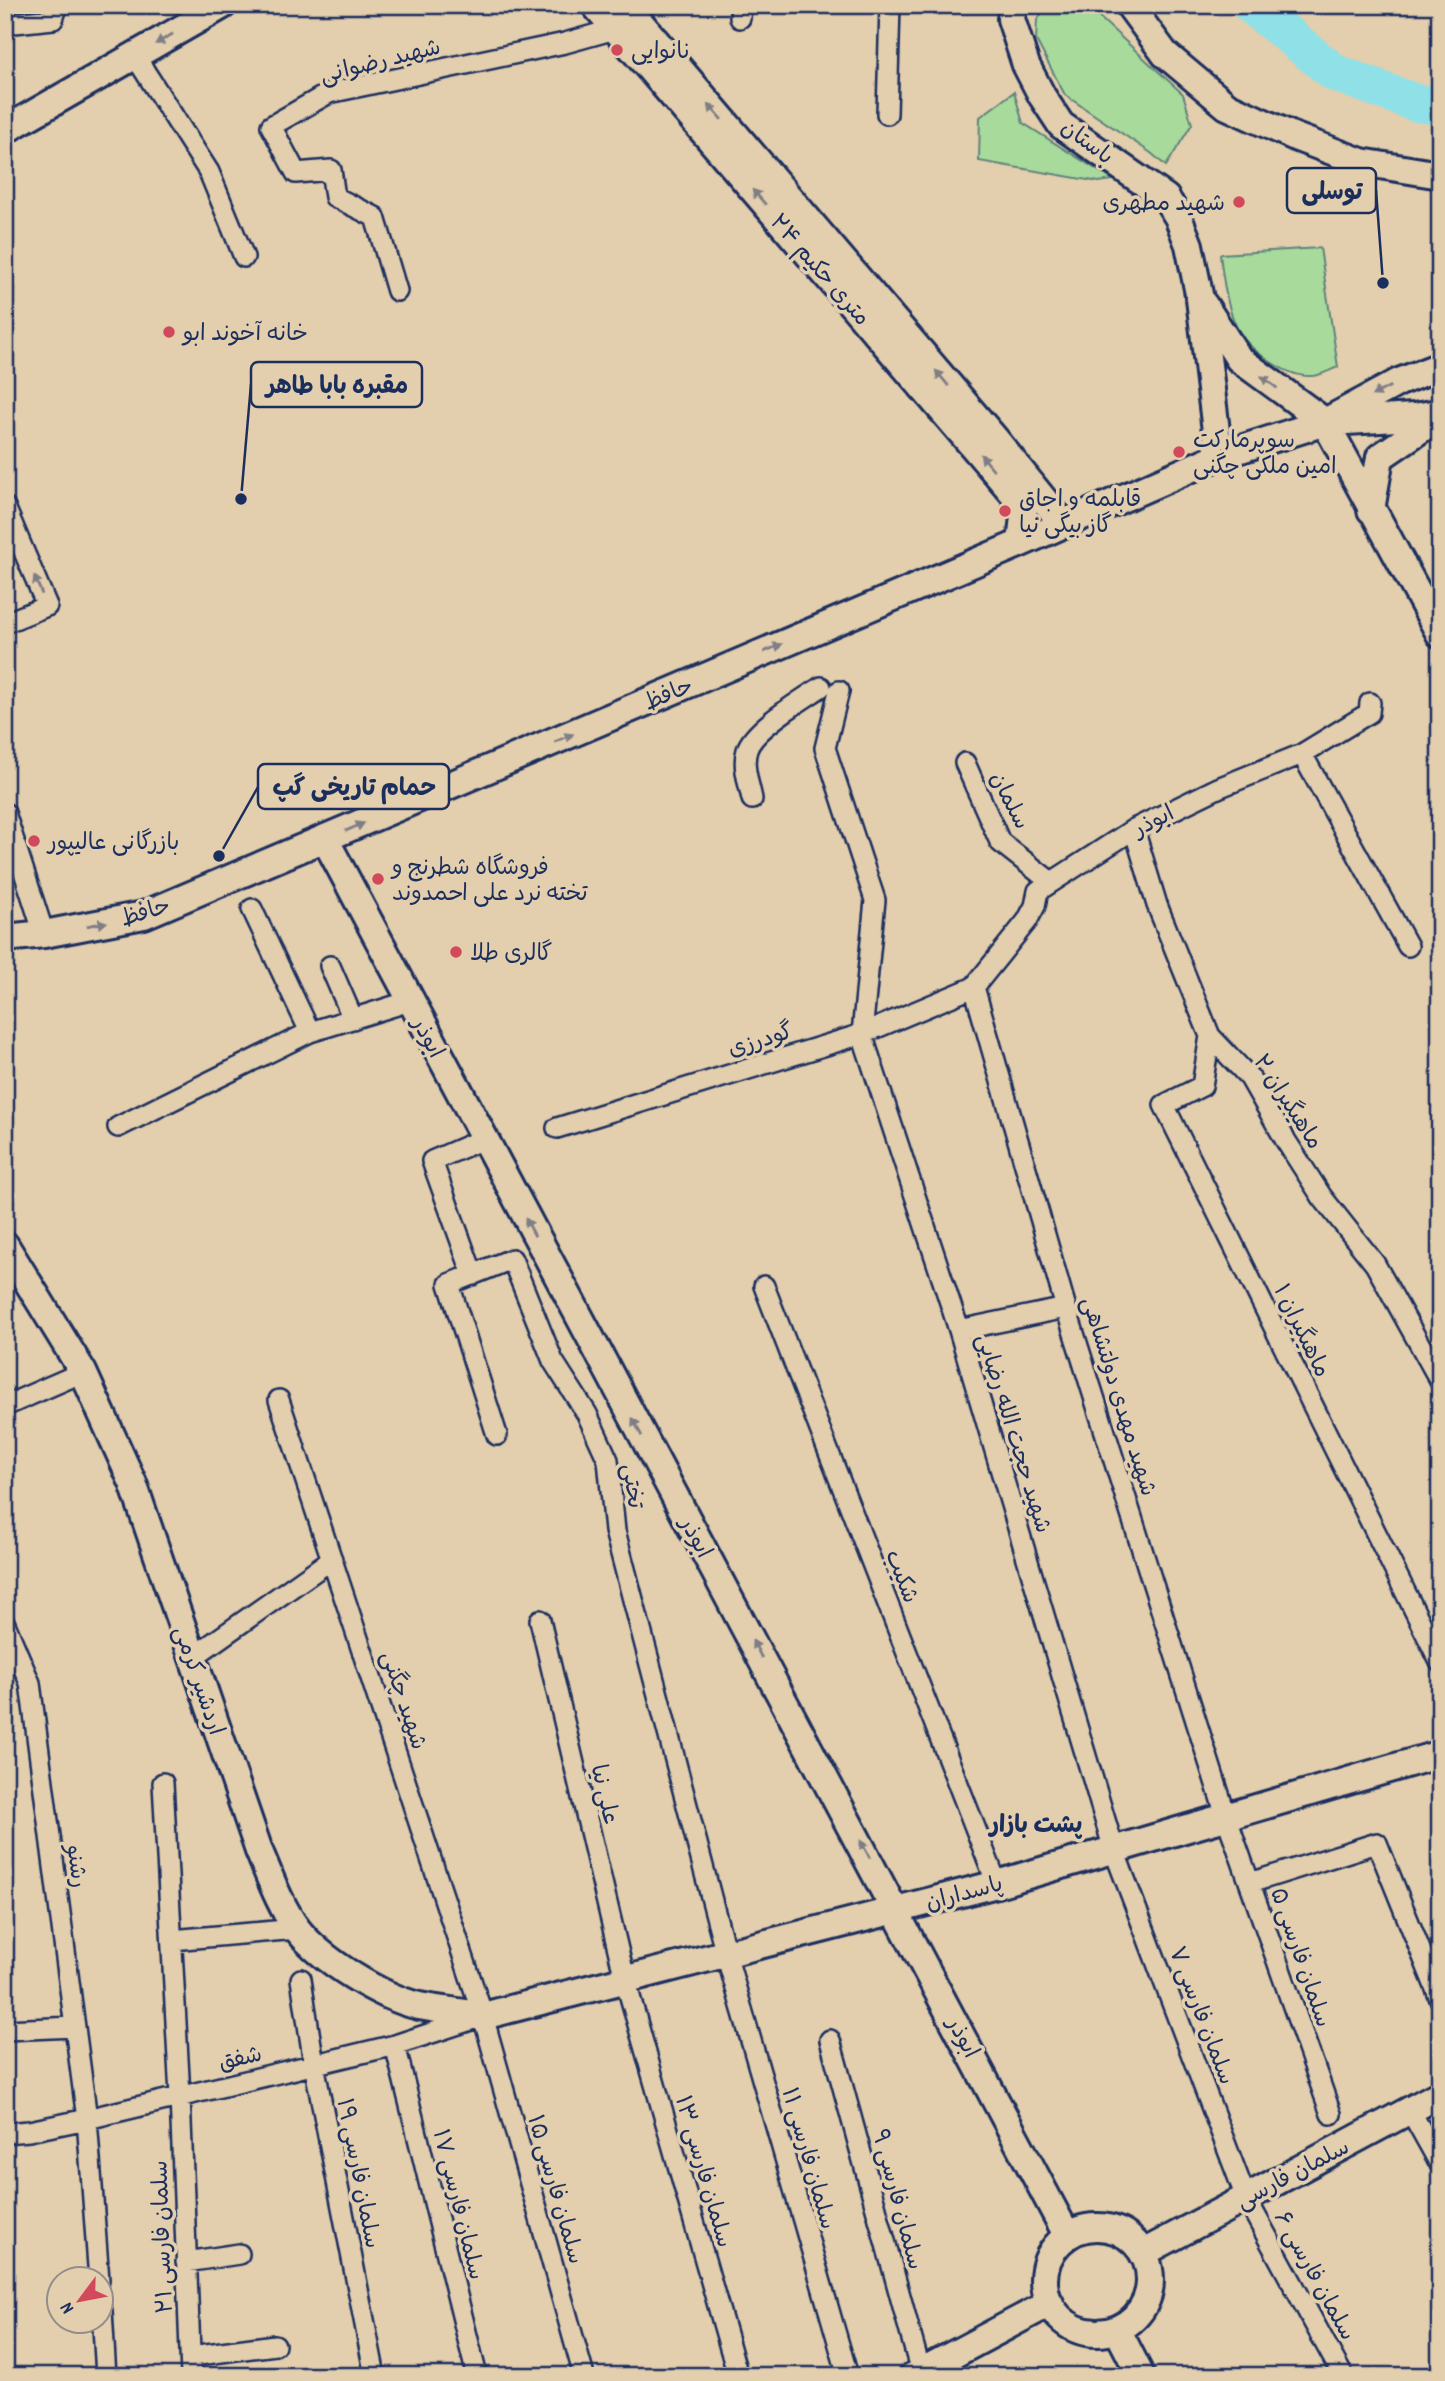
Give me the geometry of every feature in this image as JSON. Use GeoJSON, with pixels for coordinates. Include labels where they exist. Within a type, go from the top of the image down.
{"type":"FeatureCollection","features":[{"type":"Feature","properties":{"kind":"main road"},"geometry":{"type":"LineString","coordinates":[[5,130],[223,5]]}},
{"type":"Feature","properties":{"kind":"main road","name":"۲۴ متری حکیم"},"geometry":{"type":"LineString","coordinates":[[595,5],[620,17],[995,439],[1063,525]]}},
{"type":"Feature","properties":{"kind":"main road"},"geometry":{"type":"LineString","coordinates":[[1129,5],[1165,54],[1227,106],[1294,137],[1362,162],[1440,173]]}},
{"type":"Feature","properties":{"kind":"main road","name":"باستان"},"geometry":{"type":"LineString","coordinates":[[1017,10],[1026,65],[1061,125],[1166,198],[1178,217],[1189,245],[1200,299],[1219,456]]}},
{"type":"Feature","properties":{"kind":"main road","name":"۲۴ متری حکیم"},"geometry":{"type":"LineString","coordinates":[[620,17],[1014,494],[1024,516],[1021,543]]}},
{"type":"Feature","properties":{"kind":"main road","name":"باستان"},"geometry":{"type":"LineString","coordinates":[[1200,299],[1239,359],[1325,422]]}},
{"type":"Feature","properties":{"kind":"main road"},"geometry":{"type":"LineString","coordinates":[[1325,422],[1399,382],[1440,366]]}},
{"type":"Feature","properties":{"kind":"main road"},"geometry":{"type":"LineString","coordinates":[[1325,422],[1440,414]]}},
{"type":"Feature","properties":{"kind":"main road"},"geometry":{"type":"LineString","coordinates":[[1371,510],[1380,457],[1440,414]]}},
{"type":"Feature","properties":{"kind":"main road"},"geometry":{"type":"LineString","coordinates":[[1325,422],[1371,510],[1432,603],[1440,634]]}},
{"type":"Feature","properties":{"kind":"main road","name":"حافظ"},"geometry":{"type":"LineString","coordinates":[[5,938],[44,934],[144,915],[1021,543],[1219,456],[1325,422]]}},
{"type":"Feature","properties":{"kind":"main road","name":"ابوذر"},"geometry":{"type":"LineString","coordinates":[[325,839],[897,1909],[1067,2235]]}},
{"type":"Feature","properties":{"kind":"main road","name":"اردشیر کرمی"},"geometry":{"type":"LineString","coordinates":[[5,1245],[83,1372],[133,1483],[259,1851],[284,1909],[297,1929],[319,1952],[364,1983],[416,2005],[483,2016]]}},
{"type":"Feature","properties":{"kind":"main road","name":"پاسداران"},"geometry":{"type":"LineString","coordinates":[[483,2016],[997,1884],[1440,1754]]}},
{"type":"Feature","properties":{"kind":"main road","name":"سلمان فارسی"},"geometry":{"type":"LineString","coordinates":[[1143,2253],[1440,2094]]}},
{"type":"Feature","properties":{"kind":"main road"},"geometry":{"type":"LineString","coordinates":[[1100,2226],[1118,2230],[1132,2239],[1143,2253],[1150,2270],[1150,2289],[1144,2306],[1132,2320],[1117,2329],[1101,2333],[1086,2332],[1071,2326],[1058,2316],[1049,2303],[1044,2273],[1056,2245],[1067,2235],[1083,2228],[1100,2226]]}},
{"type":"Feature","properties":{"kind":"main road"},"geometry":{"type":"LineString","coordinates":[[918,2375],[1049,2303]]}},
{"type":"Feature","properties":{"kind":"main road"},"geometry":{"type":"LineString","coordinates":[[1117,2329],[1141,2376]]}},
{"type":"Feature","properties":{"kind":"street"},"geometry":{"type":"LineString","coordinates":[[5,24],[53,19],[58,5]]}},
{"type":"Feature","properties":{"kind":"street"},"geometry":{"type":"LineString","coordinates":[[887,114],[890,5]]}},
{"type":"Feature","properties":{"kind":"street","name":"شهید رضوانی"},"geometry":{"type":"LineString","coordinates":[[397,291],[375,217],[335,197],[331,170],[296,173],[271,126],[329,93],[565,43],[620,17]]}},
{"type":"Feature","properties":{"kind":"street"},"geometry":{"type":"LineString","coordinates":[[135,56],[209,172],[244,257]]}},
{"type":"Feature","properties":{"kind":"street"},"geometry":{"type":"LineString","coordinates":[[5,507],[47,606],[5,622]]}},
{"type":"Feature","properties":{"kind":"street"},"geometry":{"type":"LineString","coordinates":[[752,799],[746,769],[747,748],[769,723],[830,689],[825,748],[875,900],[862,1034]]}},
{"type":"Feature","properties":{"kind":"street","name":"ابوذر"},"geometry":{"type":"LineString","coordinates":[[974,987],[1027,921],[1035,906],[1038,891],[1134,829],[1218,788],[1302,754],[1369,713],[1370,703]]}},
{"type":"Feature","properties":{"kind":"street"},"geometry":{"type":"LineString","coordinates":[[1302,754],[1408,946]]}},
{"type":"Feature","properties":{"kind":"street","name":"سلمان"},"geometry":{"type":"LineString","coordinates":[[965,763],[1000,842],[1051,882]]}},
{"type":"Feature","properties":{"kind":"street"},"geometry":{"type":"LineString","coordinates":[[5,813],[44,934]]}},
{"type":"Feature","properties":{"kind":"street","name":"ماهیگیران ۲"},"geometry":{"type":"LineString","coordinates":[[1134,829],[1157,905],[1210,1035],[1250,1078],[1322,1197],[1375,1264],[1440,1381]]}},
{"type":"Feature","properties":{"kind":"street"},"geometry":{"type":"LineString","coordinates":[[253,909],[310,1032]]}},
{"type":"Feature","properties":{"kind":"street"},"geometry":{"type":"LineString","coordinates":[[330,966],[354,1018]]}},
{"type":"Feature","properties":{"kind":"street","name":"گودرزی"},"geometry":{"type":"LineString","coordinates":[[557,1128],[862,1034],[974,987]]}},
{"type":"Feature","properties":{"kind":"street","name":"شهید مهدی دولتشاهی"},"geometry":{"type":"LineString","coordinates":[[974,987],[1066,1308],[1226,1816]]}},
{"type":"Feature","properties":{"kind":"street"},"geometry":{"type":"LineString","coordinates":[[118,1127],[310,1032],[410,1001]]}},
{"type":"Feature","properties":{"kind":"street","name":"شهید حجت الله رضایی"},"geometry":{"type":"LineString","coordinates":[[862,1034],[959,1330],[1114,1850]]}},
{"type":"Feature","properties":{"kind":"street","name":"ماهیگیران ۱"},"geometry":{"type":"LineString","coordinates":[[1210,1035],[1202,1086],[1164,1105],[1440,1662]]}},
{"type":"Feature","properties":{"kind":"street"},"geometry":{"type":"LineString","coordinates":[[473,1275],[432,1161],[483,1139]]}},
{"type":"Feature","properties":{"kind":"street","name":"تختی"},"geometry":{"type":"LineString","coordinates":[[497,1435],[449,1284],[512,1259],[553,1361],[587,1414],[608,1460],[615,1531],[726,1954]]}},
{"type":"Feature","properties":{"kind":"street","name":"شکیب"},"geometry":{"type":"LineString","coordinates":[[764,1286],[997,1884]]}},
{"type":"Feature","properties":{"kind":"street"},"geometry":{"type":"LineString","coordinates":[[959,1330],[1066,1308]]}},
{"type":"Feature","properties":{"kind":"street"},"geometry":{"type":"LineString","coordinates":[[5,1406],[83,1372]]}},
{"type":"Feature","properties":{"kind":"street","name":"شهید چگنی"},"geometry":{"type":"LineString","coordinates":[[279,1400],[483,2016]]}},
{"type":"Feature","properties":{"kind":"street"},"geometry":{"type":"LineString","coordinates":[[193,1657],[332,1559]]}},
{"type":"Feature","properties":{"kind":"street","name":"علی نیا"},"geometry":{"type":"LineString","coordinates":[[540,1620],[625,1979]]}},
{"type":"Feature","properties":{"kind":"street","name":"رشنو"},"geometry":{"type":"LineString","coordinates":[[5,1623],[30,1683],[87,2119],[98,2266]]}},
{"type":"Feature","properties":{"kind":"street","name":"سلمان فارسی ۲۱"},"geometry":{"type":"LineString","coordinates":[[163,1783],[191,2366]]}},
{"type":"Feature","properties":{"kind":"street","name":"سلمان فارسی ۵"},"geometry":{"type":"LineString","coordinates":[[1226,1816],[1331,2114]]}},
{"type":"Feature","properties":{"kind":"street"},"geometry":{"type":"LineString","coordinates":[[1250,1883],[1377,1843],[1440,1999]]}},
{"type":"Feature","properties":{"kind":"street","name":"سلمان فارسی ۷"},"geometry":{"type":"LineString","coordinates":[[1114,1850],[1246,2198]]}},
{"type":"Feature","properties":{"kind":"street"},"geometry":{"type":"LineString","coordinates":[[172,1940],[297,1929]]}},
{"type":"Feature","properties":{"kind":"street","name":"سلمان فارسی ۱۱"},"geometry":{"type":"LineString","coordinates":[[726,1954],[848,2376]]}},
{"type":"Feature","properties":{"kind":"street","name":"سلمان فارسی ۱۹"},"geometry":{"type":"LineString","coordinates":[[301,1979],[314,2064],[375,2376]]}},
{"type":"Feature","properties":{"kind":"street","name":"سلمان فارسی ۱۳"},"geometry":{"type":"LineString","coordinates":[[625,1979],[738,2376]]}},
{"type":"Feature","properties":{"kind":"street","name":"شفق"},"geometry":{"type":"LineString","coordinates":[[5,2133],[87,2119],[395,2045],[483,2016]]}},
{"type":"Feature","properties":{"kind":"street","name":"سلمان فارسی ۱۵"},"geometry":{"type":"LineString","coordinates":[[483,2016],[584,2376]]}},
{"type":"Feature","properties":{"kind":"street"},"geometry":{"type":"LineString","coordinates":[[5,2030],[75,2028]]}},
{"type":"Feature","properties":{"kind":"street","name":"سلمان فارسی ۹"},"geometry":{"type":"LineString","coordinates":[[830,2040],[918,2375]]}},
{"type":"Feature","properties":{"kind":"street","name":"سلمان فارسی ۱۷"},"geometry":{"type":"LineString","coordinates":[[395,2045],[477,2376]]}},
{"type":"Feature","properties":{"kind":"street"},"geometry":{"type":"LineString","coordinates":[[1410,2110],[1440,2164]]}},
{"type":"Feature","properties":{"kind":"street","name":"سلمان فارسی ۶"},"geometry":{"type":"LineString","coordinates":[[1246,2198],[1343,2376]]}},
{"type":"Feature","properties":{"kind":"street"},"geometry":{"type":"LineString","coordinates":[[186,2262],[239,2254]]}},
{"type":"Feature","properties":{"kind":"street"},"geometry":{"type":"LineString","coordinates":[[104,2336],[106,2376]]}},
{"type":"Feature","properties":{"kind":"street"},"geometry":{"type":"LineString","coordinates":[[191,2366],[275,2345]]}},
{"type":"Feature","properties":{"kind":"green space"},"geometry":{"type":"Polygon","coordinates":[[[1048,5],[1086,5],[1183,94],[1192,124],[1166,166],[1065,95],[1036,40],[1037,20],[1048,5]]]}},
{"type":"Feature","properties":{"kind":"green space"},"geometry":{"type":"Polygon","coordinates":[[[1014,92],[1023,123],[1113,180],[1099,182],[979,161],[980,117],[1014,92]]]}},
{"type":"Feature","properties":{"kind":"green space"},"geometry":{"type":"Polygon","coordinates":[[[1320,248],[1338,367],[1318,375],[1302,375],[1269,361],[1242,336],[1228,301],[1220,254],[1320,248]]]}},
{"type":"Feature","properties":{"kind":"waterway"},"geometry":{"type":"LineString","coordinates":[[1251,5],[1335,73],[1416,103],[1440,106]]}},
{"type":"Feature","properties":{"kind":"place","name":"نانوایی"},"geometry":{"type":"Point","coordinates":[617,50]}},
{"type":"Feature","properties":{"kind":"place","name":"شهید مطهری"},"geometry":{"type":"Point","coordinates":[1239,202]}},
{"type":"Feature","properties":{"kind":"place","name":"توسلی"},"geometry":{"type":"Point","coordinates":[1383,283]}},
{"type":"Feature","properties":{"kind":"place","name":"خانه آخوند ابو"},"geometry":{"type":"Point","coordinates":[169,332]}},
{"type":"Feature","properties":{"kind":"place","name":"سوپرمارکت امین ملکی چگنی"},"geometry":{"type":"Point","coordinates":[1179,452]}},
{"type":"Feature","properties":{"kind":"place","name":"مقبره بابا طاهر"},"geometry":{"type":"Point","coordinates":[241,499]}},
{"type":"Feature","properties":{"kind":"place","name":"قابلمه و اجاق گاز بیگی نیا"},"geometry":{"type":"Point","coordinates":[1005,511]}},
{"type":"Feature","properties":{"kind":"place","name":"بازرگانی عالیپور"},"geometry":{"type":"Point","coordinates":[34,841]}},
{"type":"Feature","properties":{"kind":"place","name":"حمام تاریخی گپ"},"geometry":{"type":"Point","coordinates":[219,856]}},
{"type":"Feature","properties":{"kind":"place","name":"فروشگاه شطرنج و تخته نرد علی احمدوند"},"geometry":{"type":"Point","coordinates":[378,879]}},
{"type":"Feature","properties":{"kind":"place","name":"گالری طلا"},"geometry":{"type":"Point","coordinates":[456,952]}},
{"type":"Feature","properties":{"kind":"district","name":"پشت بازار"},"geometry":{"type":"Point","coordinates":[1036,1824]}}]}
